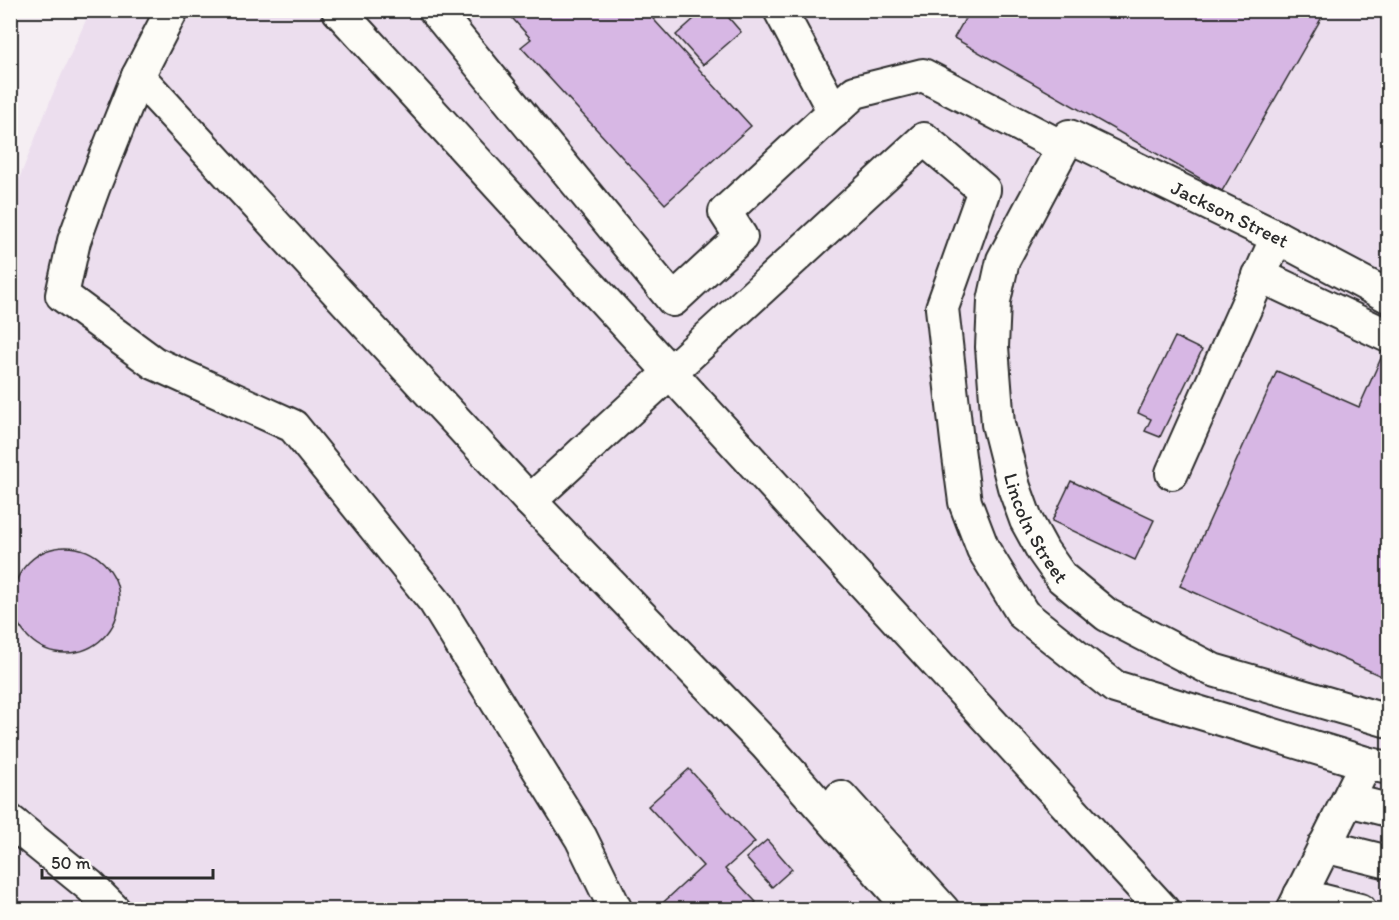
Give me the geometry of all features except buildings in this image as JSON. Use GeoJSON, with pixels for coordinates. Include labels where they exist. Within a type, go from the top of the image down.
{"type":"FeatureCollection","features":[{"type":"Feature","properties":{"kind":"street"},"geometry":{"type":"LineString","coordinates":[[172,10],[138,76],[74,241],[62,295],[154,363],[292,426],[435,602],[581,838],[616,909]]}},
{"type":"Feature","properties":{"kind":"street"},"geometry":{"type":"LineString","coordinates":[[338,10],[1163,909]]}},
{"type":"Feature","properties":{"kind":"street","name":"Jackson Street"},"geometry":{"type":"LineString","coordinates":[[435,10],[673,300],[741,237],[725,212],[855,92],[923,75],[1277,237],[1389,296]]}},
{"type":"Feature","properties":{"kind":"street"},"geometry":{"type":"LineString","coordinates":[[780,10],[834,112]]}},
{"type":"Feature","properties":{"kind":"street"},"geometry":{"type":"LineString","coordinates":[[138,76],[530,501],[766,745],[912,909]]}},
{"type":"Feature","properties":{"kind":"street"},"geometry":{"type":"LineString","coordinates":[[530,501],[924,139],[984,190],[942,308],[965,502],[983,549],[1023,614],[1114,687],[1377,766],[1347,800],[1297,902],[1360,909]]}},
{"type":"Feature","properties":{"kind":"street","name":"Lincoln Street"},"geometry":{"type":"LineString","coordinates":[[1066,142],[1003,260],[994,301],[992,347],[998,424],[1014,487],[1026,520],[1043,551],[1062,578],[1107,615],[1213,670],[1389,721]]}},
{"type":"Feature","properties":{"kind":"street"},"geometry":{"type":"LineString","coordinates":[[1172,473],[1277,237]]}},
{"type":"Feature","properties":{"kind":"street"},"geometry":{"type":"LineString","coordinates":[[1259,275],[1389,336]]}},
{"type":"Feature","properties":{"kind":"street"},"geometry":{"type":"LineString","coordinates":[[766,745],[817,770],[943,909]]}},
{"type":"Feature","properties":{"kind":"street"},"geometry":{"type":"LineString","coordinates":[[1347,800],[1389,810]]}},
{"type":"Feature","properties":{"kind":"street"},"geometry":{"type":"LineString","coordinates":[[10,821],[90,886],[114,909]]}},
{"type":"Feature","properties":{"kind":"street"},"geometry":{"type":"LineString","coordinates":[[1324,846],[1389,862]]}},
{"type":"Feature","properties":{"kind":"shaded area"},"geometry":{"type":"Polygon","coordinates":[[[90,11],[1388,11],[1388,909],[11,909],[10,202],[52,96],[90,11]]]}}]}
